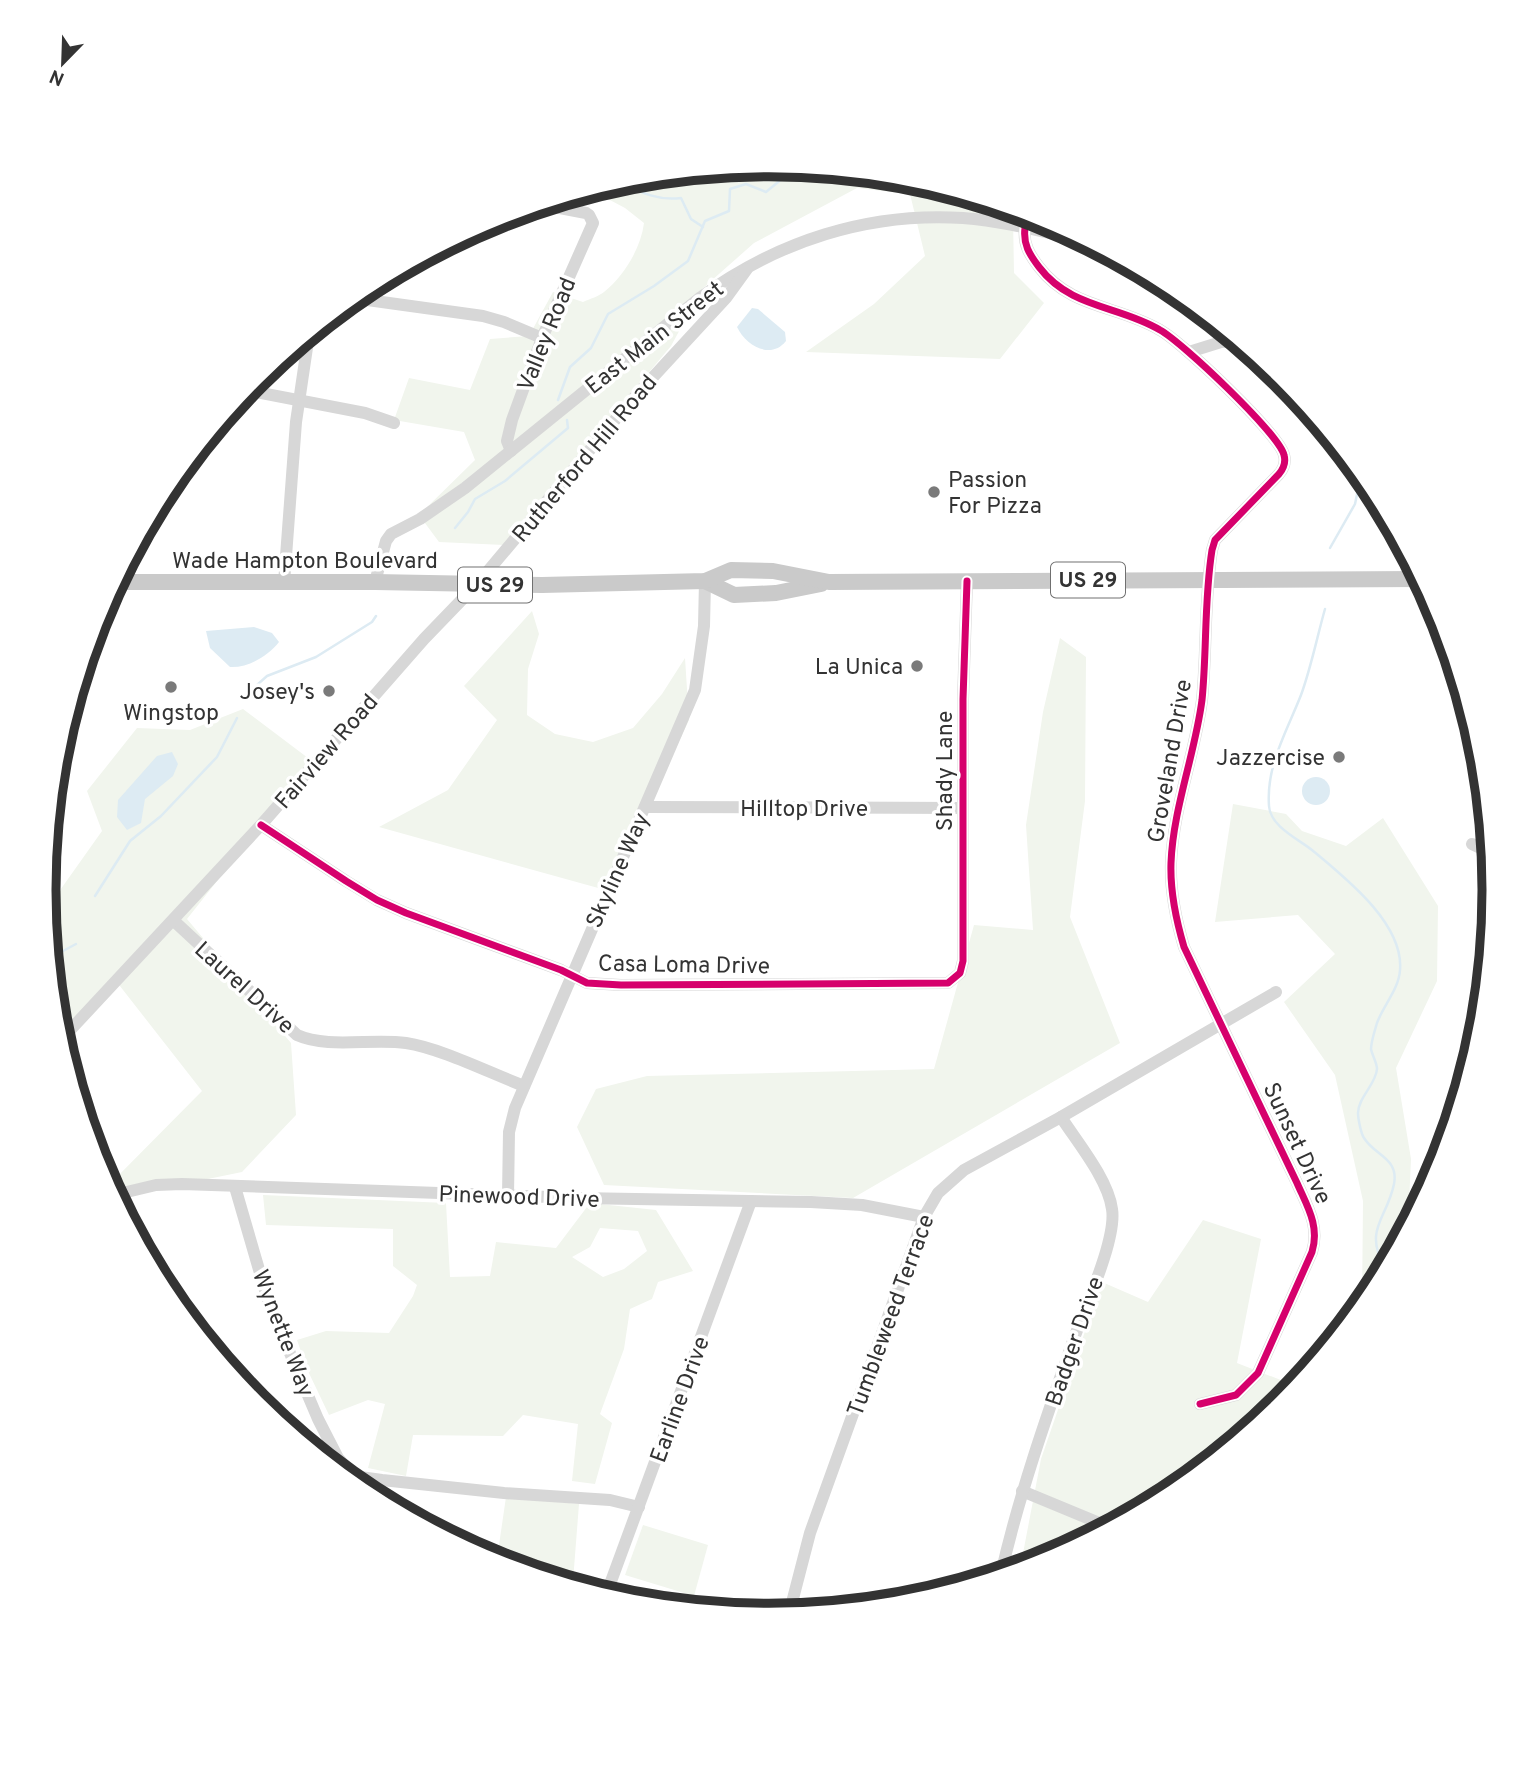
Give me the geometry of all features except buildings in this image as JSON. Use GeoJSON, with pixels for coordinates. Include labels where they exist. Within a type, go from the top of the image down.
{"type":"FeatureCollection","features":[{"type":"Feature","properties":{"kind":"main road","name":"Wade Hampton Boulevard"},"geometry":{"type":"LineString","coordinates":[[127,582],[542,585],[705,581],[731,570],[773,571],[830,582]]}},
{"type":"Feature","properties":{"kind":"main road","name":"Wade Hampton Boulevard"},"geometry":{"type":"LineString","coordinates":[[705,581],[734,595],[776,593],[830,582],[1410,579]]}},
{"type":"Feature","properties":{"kind":"street","name":"Valley Road"},"geometry":{"type":"LineString","coordinates":[[511,451],[507,441],[512,420],[542,338],[592,226],[592,219],[586,213],[562,208]]}},
{"type":"Feature","properties":{"kind":"street","name":"East Main Street"},"geometry":{"type":"LineString","coordinates":[[375,582],[386,541],[391,534],[448,501],[701,297],[768,256],[803,240],[865,223],[929,217],[964,218],[1040,231]]}},
{"type":"Feature","properties":{"kind":"street"},"geometry":{"type":"LineString","coordinates":[[1025,228],[1024,240],[1031,256],[1047,278],[1063,292],[1084,302],[1147,322],[1189,352],[1224,342]]}},
{"type":"Feature","properties":{"kind":"street","name":"Rutherford Hill Road"},"geometry":{"type":"LineString","coordinates":[[477,584],[631,401],[726,298],[747,269]]}},
{"type":"Feature","properties":{"kind":"street"},"geometry":{"type":"LineString","coordinates":[[370,300],[483,316],[542,338]]}},
{"type":"Feature","properties":{"kind":"street"},"geometry":{"type":"LineString","coordinates":[[285,583],[299,400],[307,348]]}},
{"type":"Feature","properties":{"kind":"street","name":"Groveland Drive"},"geometry":{"type":"LineString","coordinates":[[1189,352],[1269,434],[1282,449],[1285,457],[1279,474],[1215,540],[1207,579],[1202,696],[1194,749],[1174,836],[1172,886],[1176,916],[1184,947],[1220,1024]]}},
{"type":"Feature","properties":{"kind":"street"},"geometry":{"type":"LineString","coordinates":[[259,392],[365,413],[394,423]]}},
{"type":"Feature","properties":{"kind":"street","name":"Skyline Way"},"geometry":{"type":"LineString","coordinates":[[508,1195],[509,1132],[515,1108],[695,690],[704,626],[705,581]]}},
{"type":"Feature","properties":{"kind":"street","name":"Shady Lane"},"geometry":{"type":"LineString","coordinates":[[963,961],[962,808],[967,581]]}},
{"type":"Feature","properties":{"kind":"street","name":"Fairview Road"},"geometry":{"type":"LineString","coordinates":[[70,1030],[174,921],[424,639],[477,584]]}},
{"type":"Feature","properties":{"kind":"street","name":"Hilltop Drive"},"geometry":{"type":"LineString","coordinates":[[645,807],[962,808]]}},
{"type":"Feature","properties":{"kind":"street","name":"Casa Loma Drive"},"geometry":{"type":"LineString","coordinates":[[261,825],[377,900],[587,983],[943,984],[956,978],[962,969],[963,961]]}},
{"type":"Feature","properties":{"kind":"street"},"geometry":{"type":"LineString","coordinates":[[1472,844],[1480,848]]}},
{"type":"Feature","properties":{"kind":"street","name":"Laurel Drive"},"geometry":{"type":"LineString","coordinates":[[174,921],[297,1035],[317,1041],[390,1041],[413,1044],[524,1086]]}},
{"type":"Feature","properties":{"kind":"street","name":"Tumbleweed Terrace"},"geometry":{"type":"LineString","coordinates":[[792,1603],[810,1532],[924,1217],[938,1193],[957,1175],[1276,992]]}},
{"type":"Feature","properties":{"kind":"street","name":"Sunset Drive"},"geometry":{"type":"LineString","coordinates":[[1200,1404],[1236,1395],[1258,1373],[1312,1252],[1315,1235],[1312,1217],[1220,1024]]}},
{"type":"Feature","properties":{"kind":"street","name":"Badger Drive"},"geometry":{"type":"LineString","coordinates":[[1004,1564],[1022,1491],[1098,1274],[1113,1223],[1107,1191],[1061,1117]]}},
{"type":"Feature","properties":{"kind":"street","name":"Pinewood Drive"},"geometry":{"type":"LineString","coordinates":[[124,1193],[156,1185],[751,1201],[862,1205],[924,1217]]}},
{"type":"Feature","properties":{"kind":"street","name":"Wynette Way"},"geometry":{"type":"LineString","coordinates":[[235,1187],[269,1304],[318,1419],[338,1458]]}},
{"type":"Feature","properties":{"kind":"street","name":"Earline Drive"},"geometry":{"type":"LineString","coordinates":[[610,1585],[751,1201]]}},
{"type":"Feature","properties":{"kind":"street","name":"Wynette Way"},"geometry":{"type":"LineString","coordinates":[[363,1476],[505,1493],[610,1500],[639,1507]]}},
{"type":"Feature","properties":{"kind":"street"},"geometry":{"type":"LineString","coordinates":[[1022,1491],[1098,1523]]}},
{"type":"Feature","properties":{"kind":"shaded area"},"geometry":{"type":"Polygon","coordinates":[[[769,177],[816,179],[908,191],[1013,221],[1014,273],[1044,303],[1000,359],[806,352],[874,304],[925,256],[910,194],[857,188],[754,243],[702,289],[671,346],[504,545],[439,542],[419,515],[475,460],[464,432],[394,420],[409,378],[470,390],[490,339],[529,336],[553,292],[583,302],[602,293],[625,270],[642,232],[644,223],[625,208],[604,197],[676,184],[769,177]]]}},
{"type":"Feature","properties":{"kind":"shaded area"},"geometry":{"type":"Polygon","coordinates":[[[752,308],[758,309],[785,332],[786,341],[780,347],[773,350],[759,348],[741,334],[737,327],[752,308]]]}},
{"type":"Feature","properties":{"kind":"shaded area"},"geometry":{"type":"Polygon","coordinates":[[[532,611],[539,634],[528,669],[527,715],[555,734],[593,742],[633,728],[662,694],[685,658],[689,720],[609,891],[379,827],[448,790],[497,720],[464,686],[532,611]]]}},
{"type":"Feature","properties":{"kind":"shaded area"},"geometry":{"type":"Polygon","coordinates":[[[254,627],[272,633],[279,642],[257,660],[230,667],[210,648],[206,631],[254,627]]]}},
{"type":"Feature","properties":{"kind":"shaded area"},"geometry":{"type":"Polygon","coordinates":[[[1060,638],[1086,657],[1085,801],[1070,917],[1120,1043],[853,1198],[604,1185],[577,1127],[596,1089],[647,1076],[934,1069],[974,925],[1033,930],[1026,825],[1043,712],[1060,638]]]}},
{"type":"Feature","properties":{"kind":"shaded area"},"geometry":{"type":"Polygon","coordinates":[[[243,709],[312,761],[187,919],[291,1043],[296,1115],[242,1172],[125,1196],[117,1177],[202,1091],[116,981],[70,1029],[62,984],[56,896],[102,831],[87,791],[137,728],[190,730],[243,709]]]}},
{"type":"Feature","properties":{"kind":"shaded area"},"geometry":{"type":"Polygon","coordinates":[[[172,752],[178,764],[173,776],[145,799],[141,823],[127,830],[117,817],[118,800],[157,756],[172,752]]]}},
{"type":"Feature","properties":{"kind":"shaded area"},"geometry":{"type":"Polygon","coordinates":[[[1316,777],[1326,781],[1330,791],[1326,801],[1316,805],[1306,801],[1302,791],[1306,781],[1316,777]]]}},
{"type":"Feature","properties":{"kind":"shaded area"},"geometry":{"type":"Polygon","coordinates":[[[1233,804],[1286,814],[1302,831],[1346,846],[1383,818],[1438,906],[1437,981],[1396,1068],[1411,1159],[1409,1204],[1362,1287],[1363,1201],[1335,1075],[1284,1002],[1335,954],[1298,915],[1215,922],[1233,804]]]}},
{"type":"Feature","properties":{"kind":"shaded area"},"geometry":{"type":"Polygon","coordinates":[[[263,1195],[446,1203],[450,1277],[490,1276],[496,1242],[556,1248],[590,1203],[656,1210],[693,1271],[658,1282],[652,1299],[630,1309],[624,1349],[600,1414],[612,1423],[595,1484],[572,1481],[578,1424],[523,1415],[503,1436],[413,1435],[406,1476],[368,1468],[385,1404],[368,1400],[329,1415],[307,1369],[297,1340],[326,1331],[389,1333],[417,1285],[393,1266],[393,1229],[266,1225],[263,1195]],[[600,1228],[590,1247],[572,1257],[603,1277],[624,1269],[647,1251],[638,1231],[600,1228]]]}},
{"type":"Feature","properties":{"kind":"shaded area"},"geometry":{"type":"Polygon","coordinates":[[[1203,1220],[1261,1239],[1237,1363],[1285,1382],[1239,1427],[1165,1483],[1084,1530],[1022,1557],[1041,1459],[1102,1282],[1148,1302],[1203,1220]]]}},
{"type":"Feature","properties":{"kind":"shaded area"},"geometry":{"type":"Polygon","coordinates":[[[506,1497],[579,1504],[573,1576],[498,1550],[506,1497]]]}},
{"type":"Feature","properties":{"kind":"shaded area"},"geometry":{"type":"Polygon","coordinates":[[[643,1525],[708,1545],[694,1596],[625,1575],[643,1525]]]}},
{"type":"Feature","properties":{"kind":"waterway"},"geometry":{"type":"LineString","coordinates":[[558,400],[570,367],[591,348],[608,314],[688,261],[705,221],[729,211],[730,189],[746,184],[766,192],[783,178],[792,178]]}},
{"type":"Feature","properties":{"kind":"waterway"},"geometry":{"type":"LineString","coordinates":[[637,190],[656,197],[681,198],[691,219],[703,227]]}},
{"type":"Feature","properties":{"kind":"waterway"},"geometry":{"type":"LineString","coordinates":[[455,528],[475,499],[505,481],[568,428],[567,420]]}},
{"type":"Feature","properties":{"kind":"waterway"},"geometry":{"type":"LineString","coordinates":[[1330,548],[1355,504],[1358,489]]}},
{"type":"Feature","properties":{"kind":"waterway"},"geometry":{"type":"LineString","coordinates":[[1325,609],[1305,685],[1274,762],[1269,806],[1279,826],[1312,850],[1370,903],[1382,918],[1399,952],[1399,977],[1377,1023],[1372,1043],[1376,1075],[1358,1113],[1364,1138],[1390,1163],[1395,1175],[1391,1196],[1376,1234],[1380,1257]]}},
{"type":"Feature","properties":{"kind":"waterway"},"geometry":{"type":"LineString","coordinates":[[248,693],[267,676],[316,657],[372,622],[376,616]]}},
{"type":"Feature","properties":{"kind":"waterway"},"geometry":{"type":"LineString","coordinates":[[95,896],[130,841],[161,816],[217,757],[237,718]]}},
{"type":"Feature","properties":{"kind":"waterway"},"geometry":{"type":"LineString","coordinates":[[59,953],[76,944]]}},
{"type":"Feature","properties":{"kind":"cycle path"},"geometry":{"type":"LineString","coordinates":[[1025,228],[1025,239],[1030,253],[1052,281],[1080,299],[1144,322],[1171,338],[1208,369],[1248,409],[1266,428],[1285,458],[1279,474],[1215,540],[1212,550],[1202,700],[1176,822],[1171,885],[1184,947],[1305,1200],[1313,1225],[1314,1243],[1258,1373],[1236,1395],[1200,1404]]}},
{"type":"Feature","properties":{"kind":"cycle path"},"geometry":{"type":"LineString","coordinates":[[261,825],[377,900],[561,970],[587,983],[948,983],[960,973],[963,961],[963,699],[967,581]]}},
{"type":"Feature","properties":{"kind":"place","name":"Passion For Pizza"},"geometry":{"type":"Point","coordinates":[934,492]}},
{"type":"Feature","properties":{"kind":"place","name":"La Unica"},"geometry":{"type":"Point","coordinates":[917,666]}},
{"type":"Feature","properties":{"kind":"place","name":"Wingstop"},"geometry":{"type":"Point","coordinates":[171,687]}},
{"type":"Feature","properties":{"kind":"place","name":"Josey's"},"geometry":{"type":"Point","coordinates":[329,691]}},
{"type":"Feature","properties":{"kind":"place","name":"Jazzercise"},"geometry":{"type":"Point","coordinates":[1339,757]}}]}
